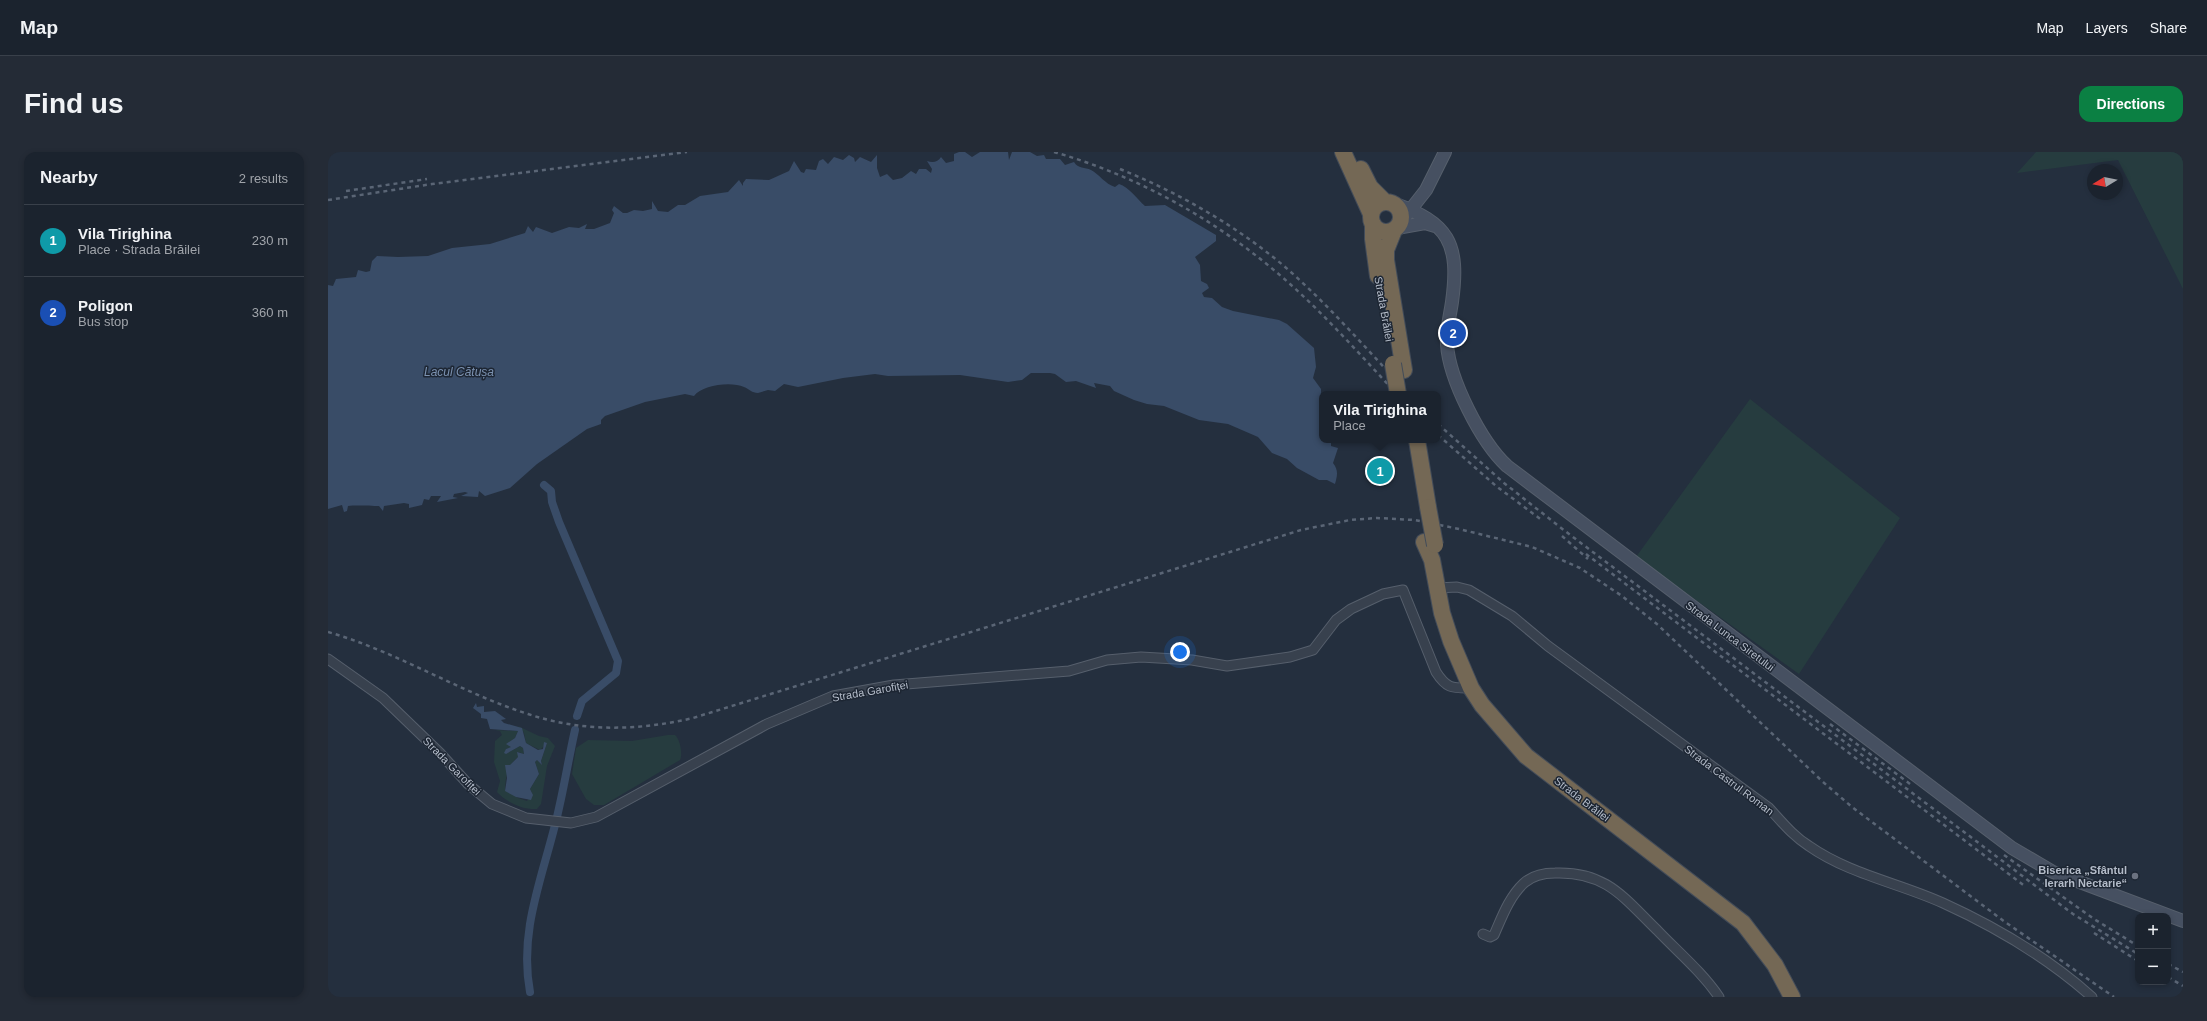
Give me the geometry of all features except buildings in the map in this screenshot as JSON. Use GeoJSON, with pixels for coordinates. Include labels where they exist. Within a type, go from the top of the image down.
{"type":"FeatureCollection","features":[{"type":"Feature","properties":{"kind":"highway","name":"Strada Brăilei"},"geometry":{"type":"LineString","coordinates":[[1343,152],[1372,219],[1373,239],[1398,367],[1407,391]]}},
{"type":"Feature","properties":{"kind":"highway"},"geometry":{"type":"LineString","coordinates":[[1353,152],[1370,187],[1389,202],[1397,206],[1401,214],[1397,227],[1380,230],[1372,219],[1375,207],[1389,202]]}},
{"type":"Feature","properties":{"kind":"highway","name":"Strada Brăilei"},"geometry":{"type":"LineString","coordinates":[[1397,227],[1386,250],[1386,260],[1398,367],[1398,391]]}},
{"type":"Feature","properties":{"kind":"highway","name":"Strada Brăilei"},"geometry":{"type":"LineString","coordinates":[[1407,443],[1423,506]]}},
{"type":"Feature","properties":{"kind":"highway","name":"Strada Brăilei"},"geometry":{"type":"LineString","coordinates":[[1417,443],[1423,506],[1442,613],[1451,641],[1471,688],[1504,733],[1526,756],[1743,924],[1775,965],[1792,997]]}},
{"type":"Feature","properties":{"kind":"street"},"geometry":{"type":"LineString","coordinates":[[1397,227],[1412,210],[1426,190],[1445,152]]}},
{"type":"Feature","properties":{"kind":"street"},"geometry":{"type":"LineString","coordinates":[[1389,202],[1410,198],[1426,190]]}},
{"type":"Feature","properties":{"kind":"street"},"geometry":{"type":"LineString","coordinates":[[1426,190],[1427,211],[1440,227]]}},
{"type":"Feature","properties":{"kind":"street","name":"Strada Lunca Siretului"},"geometry":{"type":"LineString","coordinates":[[1389,202],[1412,210],[1440,227],[1450,241],[1455,267],[1447,334],[1449,357],[1478,430],[1494,453],[1507,466],[1624,552],[1679,598],[1902,763],[2012,848],[2053,872],[2183,921]]}},
{"type":"Feature","properties":{"kind":"street"},"geometry":{"type":"LineString","coordinates":[[1397,227],[1425,224],[1440,227]]}},
{"type":"Feature","properties":{"kind":"street","name":"Strada Castrul Roman"},"geometry":{"type":"LineString","coordinates":[[1437,588],[1457,587],[1470,590],[1512,616],[1548,646],[1769,808],[1790,831],[1809,847],[1856,871],[1942,902],[1996,930],[2041,958],[2092,997]]}},
{"type":"Feature","properties":{"kind":"street","name":"Strada Garofiței"},"geometry":{"type":"LineString","coordinates":[[328,660],[383,698],[440,753],[468,784],[492,804],[513,815],[561,824],[596,817],[767,724],[833,696],[894,685],[1070,671],[1107,660],[1141,657],[1192,660],[1227,666],[1290,657],[1313,650],[1336,620],[1351,609],[1383,594],[1404,590],[1436,672],[1442,681],[1450,688],[1471,688]]}},
{"type":"Feature","properties":{"kind":"street"},"geometry":{"type":"LineString","coordinates":[[1483,934],[1490,937],[1494,935],[1513,897],[1525,882],[1532,878],[1539,875],[1560,873],[1593,877],[1620,895],[1695,968],[1719,997]]}},
{"type":"Feature","properties":{"kind":"green space"},"geometry":{"type":"Polygon","coordinates":[[[2036,152],[2183,152],[2183,289],[2123,170],[2123,164],[2120,164],[2118,160],[2017,173],[2036,152]]]}},
{"type":"Feature","properties":{"kind":"green space"},"geometry":{"type":"Polygon","coordinates":[[[1750,399],[1900,518],[1799,674],[1636,557],[1750,399]]]}},
{"type":"Feature","properties":{"kind":"green space"},"geometry":{"type":"Polygon","coordinates":[[[518,726],[539,736],[548,738],[555,746],[547,766],[541,804],[537,809],[515,805],[497,792],[500,781],[494,762],[495,741],[502,735],[500,731],[495,730],[518,731],[515,738],[510,742],[513,747],[506,749],[507,753],[520,746],[523,748],[524,754],[518,752],[518,757],[509,768],[505,789],[518,798],[527,801],[532,793],[530,789],[539,774],[535,762],[537,760],[542,765],[541,761],[547,743],[540,750],[526,743],[524,733],[518,726]]]}},
{"type":"Feature","properties":{"kind":"green space"},"geometry":{"type":"Polygon","coordinates":[[[675,735],[680,743],[680,760],[604,805],[594,805],[586,799],[572,774],[576,748],[588,740],[632,741],[675,735]]]}},
{"type":"Feature","properties":{"kind":"water","name":"Lacul Cătușa"},"geometry":{"type":"Polygon","coordinates":[[[965,152],[972,157],[980,152],[1008,152],[1009,160],[1012,152],[1030,152],[1037,156],[1044,155],[1046,159],[1060,159],[1065,165],[1074,162],[1080,167],[1094,172],[1111,186],[1115,187],[1119,184],[1130,190],[1145,206],[1165,205],[1216,235],[1216,241],[1195,257],[1200,265],[1201,281],[1207,284],[1209,288],[1202,293],[1204,297],[1212,298],[1222,307],[1233,311],[1279,320],[1287,324],[1314,348],[1316,367],[1313,378],[1321,389],[1321,391],[1319,391],[1319,443],[1331,443],[1331,446],[1338,448],[1333,463],[1337,471],[1335,484],[1327,480],[1319,480],[1297,468],[1287,459],[1272,453],[1258,437],[1228,424],[1199,420],[1164,406],[1147,404],[1134,400],[1114,391],[1110,386],[1094,383],[1096,388],[1076,381],[1066,382],[1055,374],[1050,373],[1031,373],[1022,380],[1008,382],[960,375],[888,376],[875,374],[843,378],[798,387],[784,384],[775,391],[768,390],[758,393],[738,385],[725,384],[703,389],[694,396],[685,394],[645,402],[605,416],[601,420],[601,424],[587,429],[537,464],[510,488],[485,496],[479,491],[478,497],[461,496],[468,493],[465,492],[454,494],[453,497],[458,498],[437,502],[441,496],[431,496],[429,500],[424,499],[422,505],[409,508],[409,504],[404,503],[384,506],[383,511],[379,506],[348,506],[347,511],[344,512],[342,505],[328,509],[328,285],[333,286],[336,279],[356,277],[358,270],[366,272],[370,271],[372,261],[377,256],[428,256],[452,248],[490,244],[525,233],[528,226],[533,232],[536,227],[552,233],[569,227],[579,228],[587,224],[585,229],[594,229],[610,223],[614,213],[612,210],[614,206],[623,213],[634,210],[643,211],[652,209],[652,201],[658,211],[668,212],[678,205],[685,205],[700,196],[728,192],[739,180],[743,186],[746,179],[769,180],[789,171],[794,161],[801,172],[804,173],[806,169],[816,170],[819,161],[823,159],[828,164],[834,157],[843,160],[849,155],[854,158],[855,162],[860,157],[871,162],[877,155],[877,168],[880,177],[887,174],[893,180],[902,178],[911,171],[916,174],[919,169],[926,169],[931,173],[932,169],[927,161],[935,162],[941,157],[946,163],[954,161],[954,154],[965,152]]]}},
{"type":"Feature","properties":{"kind":"water"},"geometry":{"type":"Polygon","coordinates":[[[476,703],[477,707],[484,706],[484,712],[495,711],[506,719],[501,720],[504,723],[522,728],[526,743],[538,750],[543,749],[544,742],[547,743],[541,761],[542,765],[537,760],[535,762],[539,774],[530,789],[533,795],[531,800],[516,797],[505,791],[507,778],[505,765],[510,765],[518,757],[517,752],[524,754],[523,748],[520,746],[506,754],[504,753],[506,749],[511,747],[506,744],[515,738],[518,731],[490,729],[487,719],[481,718],[481,714],[473,708],[476,703]]]}},
{"type":"Feature","properties":{"kind":"waterway"},"geometry":{"type":"LineString","coordinates":[[544,485],[551,491],[552,502],[559,522],[618,661],[616,673],[582,701],[577,716]]}},
{"type":"Feature","properties":{"kind":"waterway"},"geometry":{"type":"LineString","coordinates":[[530,992],[527,970],[529,928],[538,887],[558,813],[575,730]]}},
{"type":"Feature","properties":{"kind":"railway"},"geometry":{"type":"LineString","coordinates":[[328,200],[432,184],[687,152]]}},
{"type":"Feature","properties":{"kind":"railway"},"geometry":{"type":"LineString","coordinates":[[1054,152],[1086,162],[1149,189],[1179,204],[1237,241],[1290,284],[1318,310],[1394,391]]}},
{"type":"Feature","properties":{"kind":"railway"},"geometry":{"type":"LineString","coordinates":[[1120,169],[1185,199],[1206,211],[1265,251],[1317,296],[1406,391]]}},
{"type":"Feature","properties":{"kind":"railway"},"geometry":{"type":"LineString","coordinates":[[346,191],[427,179]]}},
{"type":"Feature","properties":{"kind":"railway"},"geometry":{"type":"LineString","coordinates":[[1441,427],[1504,483],[1565,531],[2073,914],[2135,952]]}},
{"type":"Feature","properties":{"kind":"railway"},"geometry":{"type":"LineString","coordinates":[[1441,438],[1496,486],[1543,521]]}},
{"type":"Feature","properties":{"kind":"railway"},"geometry":{"type":"LineString","coordinates":[[328,632],[379,650],[477,695],[548,720],[589,727],[610,728],[652,725],[693,718],[1301,530],[1350,520],[1377,518],[1415,520],[1532,547],[1580,568],[1622,596],[1658,625],[1823,782],[1852,807],[2005,922],[2114,997]]}},
{"type":"Feature","properties":{"kind":"railway"},"geometry":{"type":"LineString","coordinates":[[1562,536],[1588,559]]}},
{"type":"Feature","properties":{"kind":"railway"},"geometry":{"type":"LineString","coordinates":[[1586,554],[2026,887]]}},
{"type":"Feature","properties":{"kind":"railway"},"geometry":{"type":"LineString","coordinates":[[1830,724],[1910,784]]}},
{"type":"Feature","properties":{"kind":"railway"},"geometry":{"type":"LineString","coordinates":[[2004,855],[2094,919],[2135,944]]}},
{"type":"Feature","properties":{"kind":"railway"},"geometry":{"type":"LineString","coordinates":[[2094,933],[2135,959]]}},
{"type":"Feature","properties":{"kind":"railway"},"geometry":{"type":"LineString","coordinates":[[2171,966],[2183,972]]}},
{"type":"Feature","properties":{"kind":"railway"},"geometry":{"type":"LineString","coordinates":[[2171,979],[2183,986]]}},
{"type":"Feature","properties":{"kind":"place","name":"Poligon"},"geometry":{"type":"Point","coordinates":[1453,333]}},
{"type":"Feature","properties":{"kind":"place","name":"Vila Tirighina"},"geometry":{"type":"Point","coordinates":[1380,471]}},
{"type":"Feature","properties":{"kind":"place","name":"Biserica „Sfântul Ierarh Nectarie“"},"geometry":{"type":"Point","coordinates":[2135,876]}}]}
